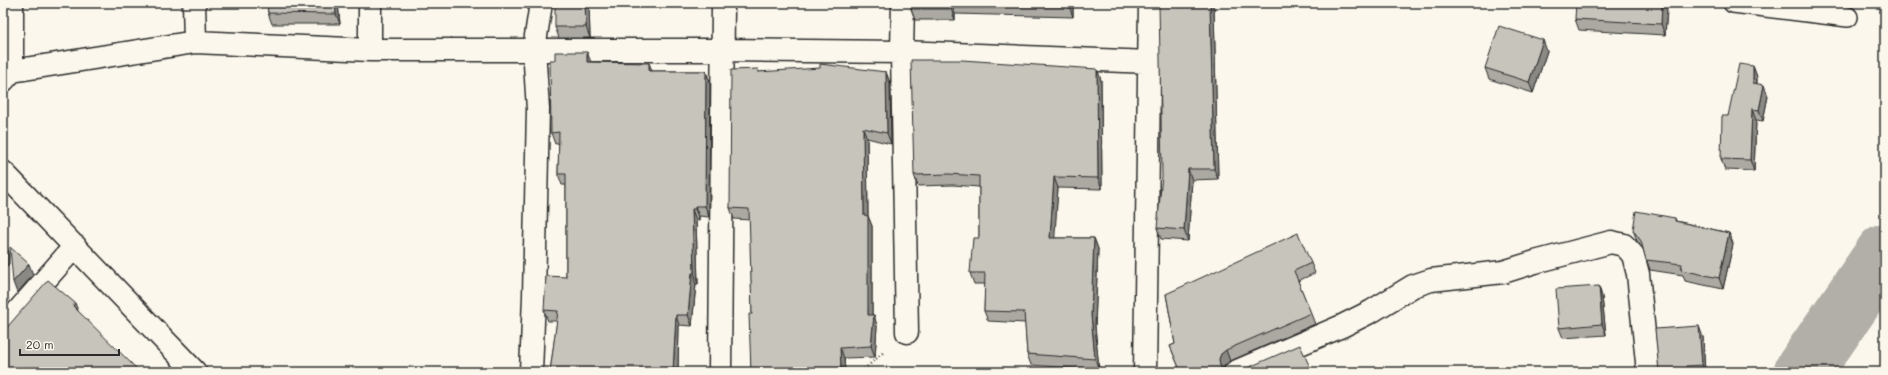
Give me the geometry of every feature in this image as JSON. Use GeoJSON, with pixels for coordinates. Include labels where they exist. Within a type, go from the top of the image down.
{"type":"FeatureCollection","features":[{"type":"Feature","properties":{"kind":"street"},"geometry":{"type":"LineString","coordinates":[[12,3],[8,76],[194,42],[370,50],[534,49],[902,52],[1150,62]]}},
{"type":"Feature","properties":{"kind":"street"},"geometry":{"type":"LineString","coordinates":[[194,3],[194,42]]}},
{"type":"Feature","properties":{"kind":"street"},"geometry":{"type":"LineString","coordinates":[[370,3],[370,50]]}},
{"type":"Feature","properties":{"kind":"street"},"geometry":{"type":"LineString","coordinates":[[531,372],[538,109],[534,49],[541,3]]}},
{"type":"Feature","properties":{"kind":"street"},"geometry":{"type":"LineString","coordinates":[[720,372],[723,3]]}},
{"type":"Feature","properties":{"kind":"street"},"geometry":{"type":"LineString","coordinates":[[903,3],[902,52],[907,332]]}},
{"type":"Feature","properties":{"kind":"street"},"geometry":{"type":"LineString","coordinates":[[1145,372],[1150,3]]}},
{"type":"Feature","properties":{"kind":"street"},"geometry":{"type":"LineString","coordinates":[[3,172],[195,372]]}},
{"type":"Feature","properties":{"kind":"street"},"geometry":{"type":"LineString","coordinates":[[1235,372],[1342,326],[1372,311],[1413,286],[1431,280],[1503,272],[1590,246],[1611,242],[1624,245],[1633,255],[1638,274],[1648,372]]}},
{"type":"Feature","properties":{"kind":"street"},"geometry":{"type":"LineString","coordinates":[[3,328],[75,246]]}},
{"type":"Feature","properties":{"kind":"lane"},"geometry":{"type":"LineString","coordinates":[[1733,3],[1848,17]]}},
{"type":"Feature","properties":{"kind":"path"},"geometry":{"type":"LineString","coordinates":[[861,372],[907,332]]}},
{"type":"Feature","properties":{"kind":"building"},"geometry":{"type":"Polygon","coordinates":[[[267,3],[335,3],[336,14],[268,13],[267,3]]]}},
{"type":"Feature","properties":{"kind":"building"},"geometry":{"type":"Polygon","coordinates":[[[555,3],[585,3],[586,27],[555,27],[555,3]]]}},
{"type":"Feature","properties":{"kind":"building"},"geometry":{"type":"Polygon","coordinates":[[[912,3],[1069,3],[1069,6],[951,4],[951,9],[911,9],[912,3]]]}},
{"type":"Feature","properties":{"kind":"building"},"geometry":{"type":"Polygon","coordinates":[[[1159,3],[1210,3],[1214,169],[1188,169],[1184,230],[1157,228],[1162,176],[1159,3]]]}},
{"type":"Feature","properties":{"kind":"building"},"geometry":{"type":"Polygon","coordinates":[[[1576,3],[1662,3],[1661,24],[1575,19],[1576,3]]]}},
{"type":"Feature","properties":{"kind":"building"},"geometry":{"type":"Polygon","coordinates":[[[1499,26],[1543,40],[1529,82],[1485,68],[1499,26]]]}},
{"type":"Feature","properties":{"kind":"building"},"geometry":{"type":"Polygon","coordinates":[[[555,52],[587,52],[587,62],[649,63],[649,71],[706,71],[705,206],[695,206],[695,209],[692,209],[694,273],[692,273],[688,315],[676,315],[673,372],[550,372],[558,311],[544,310],[546,276],[566,277],[566,174],[558,174],[559,132],[551,133],[550,60],[555,60],[555,52]]]}},
{"type":"Feature","properties":{"kind":"building"},"geometry":{"type":"Polygon","coordinates":[[[911,60],[962,60],[1097,69],[1098,178],[1054,177],[1050,238],[1094,238],[1091,315],[1095,359],[1027,354],[1024,312],[984,311],[985,273],[970,273],[973,238],[979,238],[979,176],[949,174],[914,175],[911,60]]]}},
{"type":"Feature","properties":{"kind":"building"},"geometry":{"type":"Polygon","coordinates":[[[820,64],[886,72],[887,133],[863,128],[864,215],[868,216],[868,315],[874,315],[871,346],[840,348],[841,369],[787,369],[787,372],[751,372],[749,314],[752,314],[749,209],[730,208],[731,70],[758,69],[758,72],[820,68],[820,64]]]}},
{"type":"Feature","properties":{"kind":"building"},"geometry":{"type":"Polygon","coordinates":[[[1739,64],[1753,66],[1753,83],[1764,85],[1759,110],[1752,109],[1750,160],[1721,159],[1722,116],[1728,116],[1739,64]]]}},
{"type":"Feature","properties":{"kind":"building"},"geometry":{"type":"Polygon","coordinates":[[[1636,211],[1675,218],[1675,221],[1729,233],[1719,278],[1681,270],[1682,264],[1646,260],[1641,241],[1633,230],[1636,211]]]}},
{"type":"Feature","properties":{"kind":"building"},"geometry":{"type":"Polygon","coordinates":[[[1298,233],[1311,263],[1294,271],[1311,313],[1226,350],[1221,354],[1219,359],[1220,366],[1225,372],[1181,372],[1170,346],[1175,344],[1166,294],[1298,233]]]}},
{"type":"Feature","properties":{"kind":"building"},"geometry":{"type":"Polygon","coordinates":[[[3,240],[5,242],[5,253],[3,255],[3,240]]]}},
{"type":"Feature","properties":{"kind":"building"},"geometry":{"type":"Polygon","coordinates":[[[10,247],[29,264],[13,282],[10,247]]]}},
{"type":"Feature","properties":{"kind":"building"},"geometry":{"type":"Polygon","coordinates":[[[48,280],[75,303],[73,306],[140,372],[3,372],[3,332],[48,280]]]}},
{"type":"Feature","properties":{"kind":"building"},"geometry":{"type":"Polygon","coordinates":[[[1599,286],[1602,324],[1559,328],[1556,289],[1599,286]]]}},
{"type":"Feature","properties":{"kind":"building"},"geometry":{"type":"Polygon","coordinates":[[[1699,326],[1702,365],[1686,366],[1687,372],[1659,372],[1655,329],[1699,326]]]}},
{"type":"Feature","properties":{"kind":"building"},"geometry":{"type":"Polygon","coordinates":[[[1300,345],[1312,372],[1238,372],[1300,345]]]}},
{"type":"Feature","properties":{"kind":"waterway"},"geometry":{"type":"LineString","coordinates":[[1803,372],[1885,253]]}}]}
